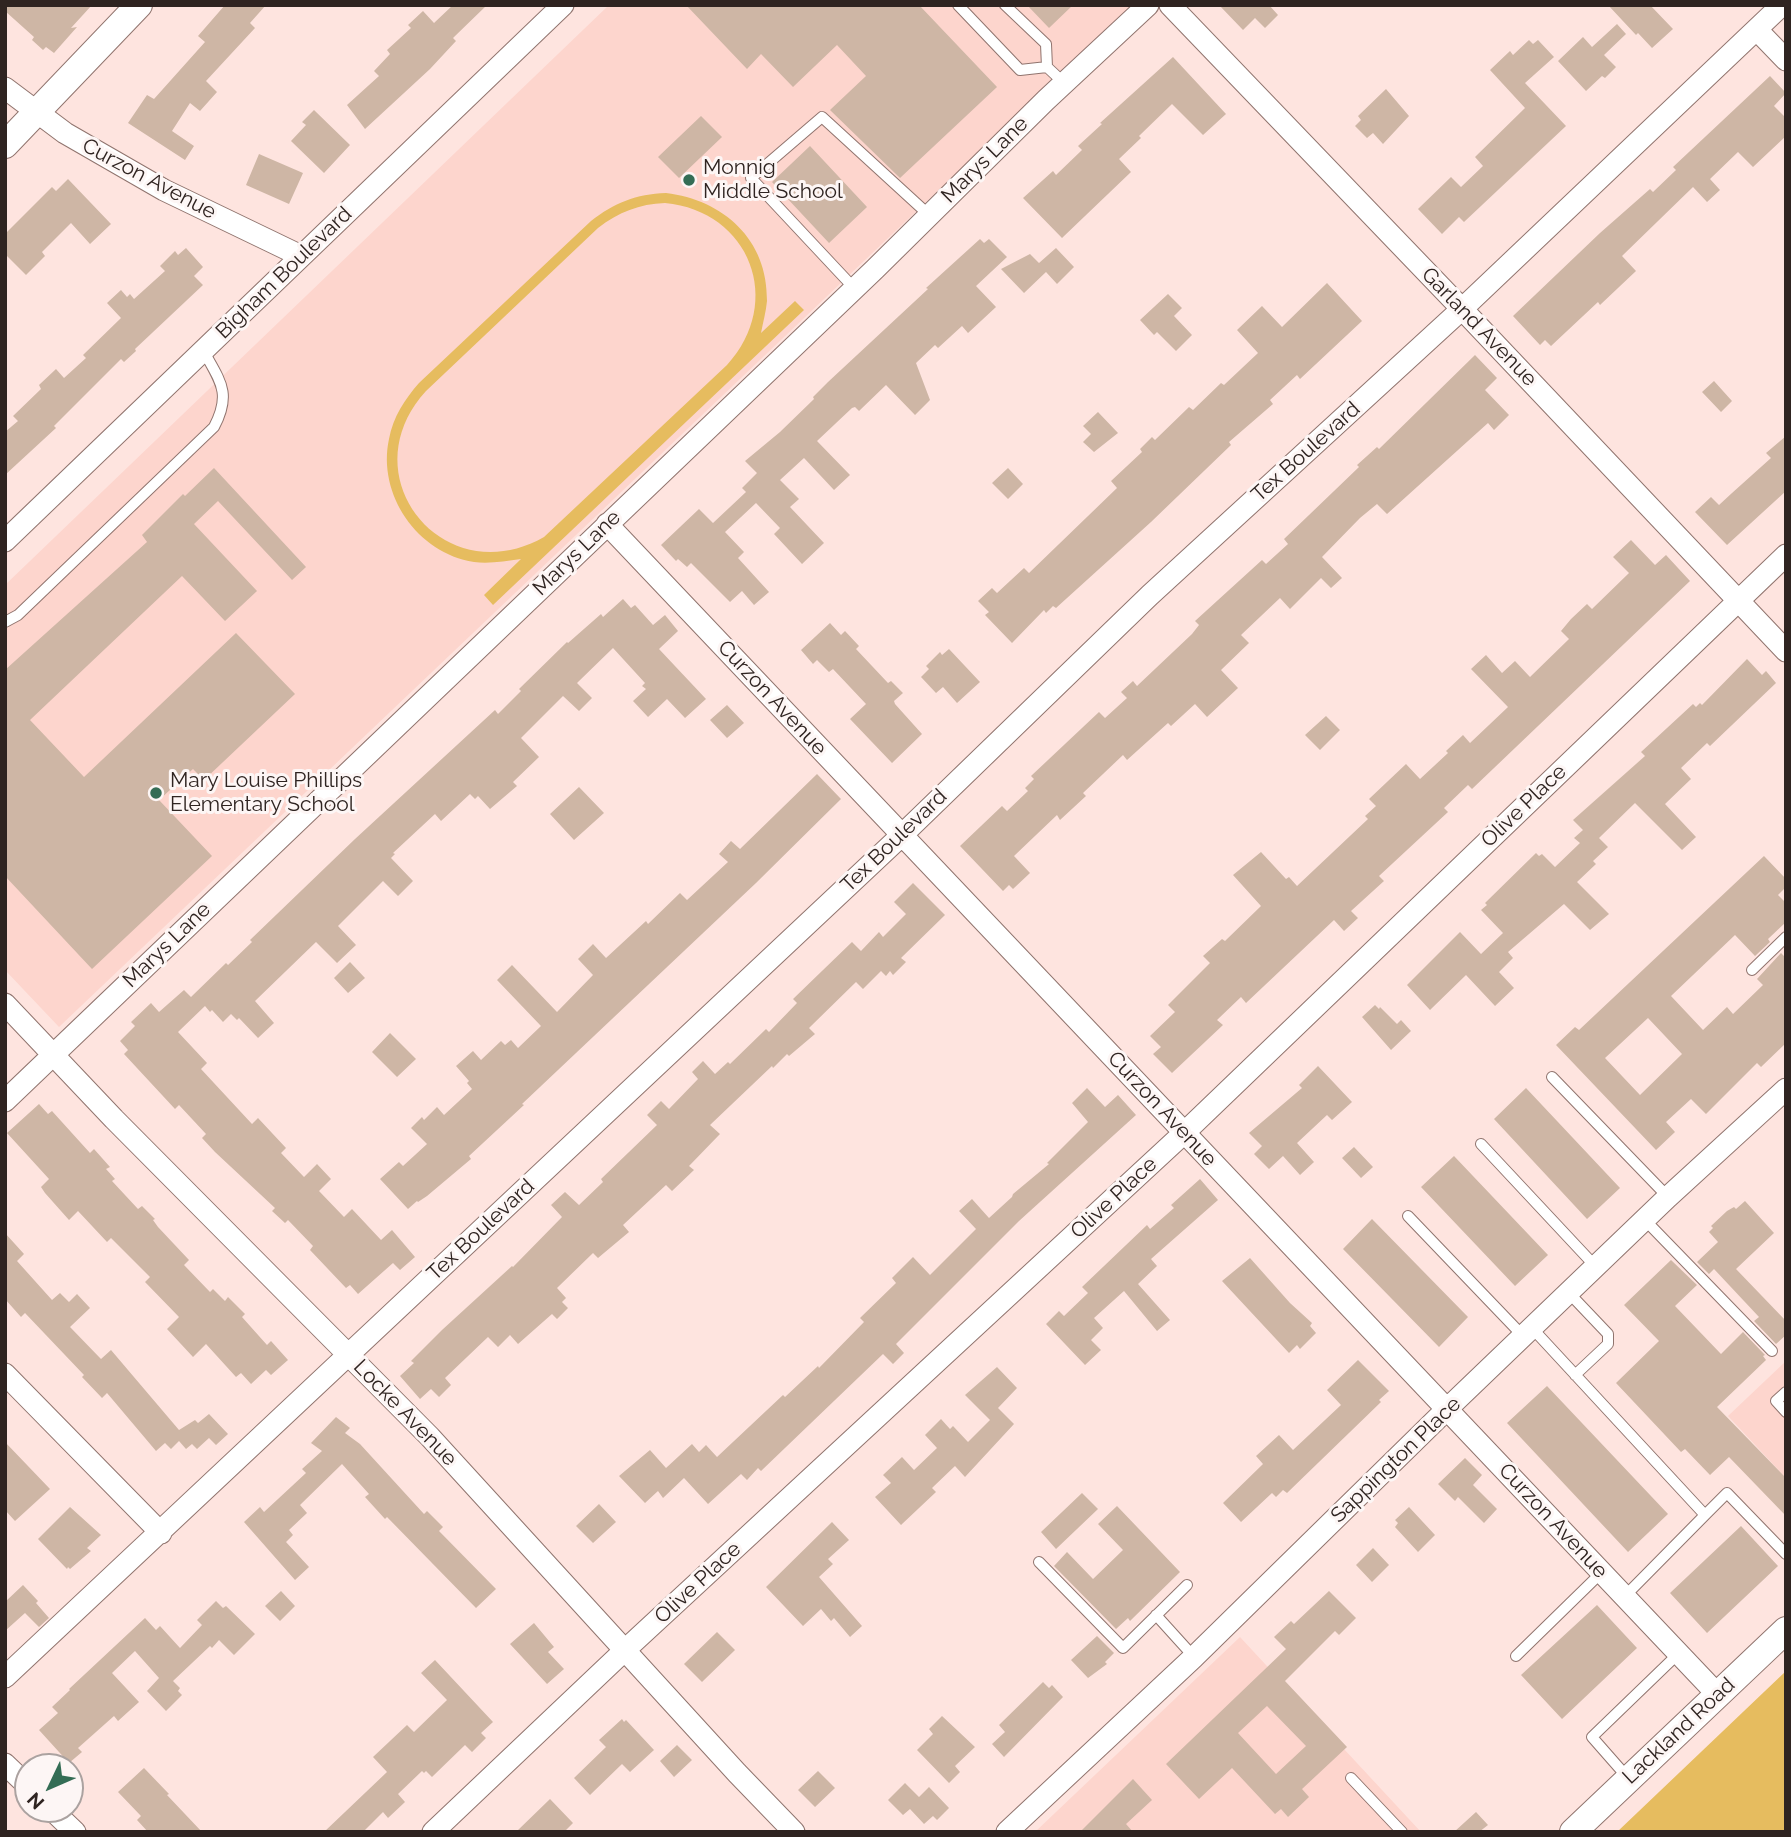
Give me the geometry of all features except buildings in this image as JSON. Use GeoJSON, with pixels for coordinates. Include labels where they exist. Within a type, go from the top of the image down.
{"type":"FeatureCollection","features":[{"type":"Feature","properties":{"kind":"street"},"geometry":{"type":"LineString","coordinates":[[5,145],[139,5]]}},
{"type":"Feature","properties":{"kind":"street","name":"Bigham Boulevard"},"geometry":{"type":"LineString","coordinates":[[5,541],[563,5]]}},
{"type":"Feature","properties":{"kind":"street","name":"Marys Lane"},"geometry":{"type":"LineString","coordinates":[[5,1101],[1148,5]]}},
{"type":"Feature","properties":{"kind":"street","name":"Garland Avenue"},"geometry":{"type":"LineString","coordinates":[[1170,5],[1786,652]]}},
{"type":"Feature","properties":{"kind":"street","name":"Tex Boulevard"},"geometry":{"type":"LineString","coordinates":[[5,1677],[902,835],[1150,594],[1462,309],[1758,31],[1782,5]]}},
{"type":"Feature","properties":{"kind":"street"},"geometry":{"type":"LineString","coordinates":[[1758,31],[1786,60]]}},
{"type":"Feature","properties":{"kind":"street","name":"Curzon Avenue"},"geometry":{"type":"LineString","coordinates":[[5,88],[65,132],[164,190],[302,256]]}},
{"type":"Feature","properties":{"kind":"street","name":"Curzon Avenue"},"geometry":{"type":"LineString","coordinates":[[607,524],[1718,1695]]}},
{"type":"Feature","properties":{"kind":"street","name":"Olive Place"},"geometry":{"type":"LineString","coordinates":[[433,1832],[625,1650],[1185,1133],[1786,555]]}},
{"type":"Feature","properties":{"kind":"street","name":"Locke Avenue"},"geometry":{"type":"LineString","coordinates":[[5,1004],[133,1139],[430,1437],[794,1832]]}},
{"type":"Feature","properties":{"kind":"street","name":"Sappington Place"},"geometry":{"type":"LineString","coordinates":[[1007,1832],[1194,1657],[1668,1197],[1786,1089]]}},
{"type":"Feature","properties":{"kind":"street"},"geometry":{"type":"LineString","coordinates":[[5,1374],[161,1533]]}},
{"type":"Feature","properties":{"kind":"street","name":"Lackland Road"},"geometry":{"type":"LineString","coordinates":[[1573,1832],[1786,1630]]}},
{"type":"Feature","properties":{"kind":"lane"},"geometry":{"type":"LineString","coordinates":[[958,5],[1020,71],[1047,67]]}},
{"type":"Feature","properties":{"kind":"lane"},"geometry":{"type":"LineString","coordinates":[[1005,5],[1046,44],[1047,67],[1064,83]]}},
{"type":"Feature","properties":{"kind":"lane"},"geometry":{"type":"LineString","coordinates":[[854,289],[751,178],[822,117],[929,215]]}},
{"type":"Feature","properties":{"kind":"lane"},"geometry":{"type":"LineString","coordinates":[[5,622],[18,615],[214,427],[223,409],[223,392],[204,350]]}},
{"type":"Feature","properties":{"kind":"lane"},"geometry":{"type":"LineString","coordinates":[[1752,970],[1786,937]]}},
{"type":"Feature","properties":{"kind":"lane"},"geometry":{"type":"LineString","coordinates":[[1552,1077],[1668,1197]]}},
{"type":"Feature","properties":{"kind":"lane"},"geometry":{"type":"LineString","coordinates":[[1481,1144],[1596,1267]]}},
{"type":"Feature","properties":{"kind":"lane"},"geometry":{"type":"LineString","coordinates":[[1408,1216],[1575,1375],[1705,1515]]}},
{"type":"Feature","properties":{"kind":"lane"},"geometry":{"type":"LineString","coordinates":[[1645,1220],[1772,1351]]}},
{"type":"Feature","properties":{"kind":"lane"},"geometry":{"type":"LineString","coordinates":[[1569,1293],[1608,1334],[1608,1344],[1575,1375]]}},
{"type":"Feature","properties":{"kind":"lane"},"geometry":{"type":"LineString","coordinates":[[1786,1392],[1776,1401],[1786,1412]]}},
{"type":"Feature","properties":{"kind":"lane"},"geometry":{"type":"LineString","coordinates":[[1625,1596],[1727,1493],[1786,1554]]}},
{"type":"Feature","properties":{"kind":"lane"},"geometry":{"type":"LineString","coordinates":[[1039,1562],[1119,1647],[1123,1648],[1187,1585]]}},
{"type":"Feature","properties":{"kind":"lane"},"geometry":{"type":"LineString","coordinates":[[1516,1656],[1602,1572]]}},
{"type":"Feature","properties":{"kind":"lane"},"geometry":{"type":"LineString","coordinates":[[1156,1615],[1194,1657]]}},
{"type":"Feature","properties":{"kind":"lane"},"geometry":{"type":"LineString","coordinates":[[1629,1779],[1591,1737],[1679,1653]]}},
{"type":"Feature","properties":{"kind":"lane"},"geometry":{"type":"LineString","coordinates":[[1351,1778],[1402,1832]]}},
{"type":"Feature","properties":{"kind":"shaded area"},"geometry":{"type":"Polygon","coordinates":[[[609,5],[1133,5],[59,1027],[5,970],[5,585],[609,5]]]}},
{"type":"Feature","properties":{"kind":"shaded area"},"geometry":{"type":"Polygon","coordinates":[[[666,193],[706,204],[738,226],[751,241],[760,259],[765,279],[767,301],[761,333],[795,301],[804,310],[493,605],[484,595],[521,559],[474,562],[435,547],[419,534],[396,500],[389,480],[387,460],[393,423],[404,402],[419,383],[591,221],[626,201],[645,195],[666,193]],[[665,203],[647,205],[622,213],[606,222],[426,391],[405,424],[397,458],[403,490],[418,517],[442,538],[472,550],[507,551],[544,537],[727,365],[744,340],[754,314],[755,288],[750,263],[737,241],[719,223],[694,210],[665,203]]]}},
{"type":"Feature","properties":{"kind":"shaded area"},"geometry":{"type":"Polygon","coordinates":[[[1786,1361],[1786,1478],[1728,1416],[1786,1361]]]}},
{"type":"Feature","properties":{"kind":"shaded area"},"geometry":{"type":"Polygon","coordinates":[[[1240,1637],[1421,1832],[1035,1832],[1240,1637]]]}},
{"type":"Feature","properties":{"kind":"shaded area"},"geometry":{"type":"Polygon","coordinates":[[[1786,1671],[1786,1832],[1617,1832],[1786,1671]]]}},
{"type":"Feature","properties":{"kind":"place","name":"Monnig Middle School"},"geometry":{"type":"Point","coordinates":[689,180]}},
{"type":"Feature","properties":{"kind":"place","name":"Mary Louise Phillips Elementary School"},"geometry":{"type":"Point","coordinates":[156,793]}}]}
